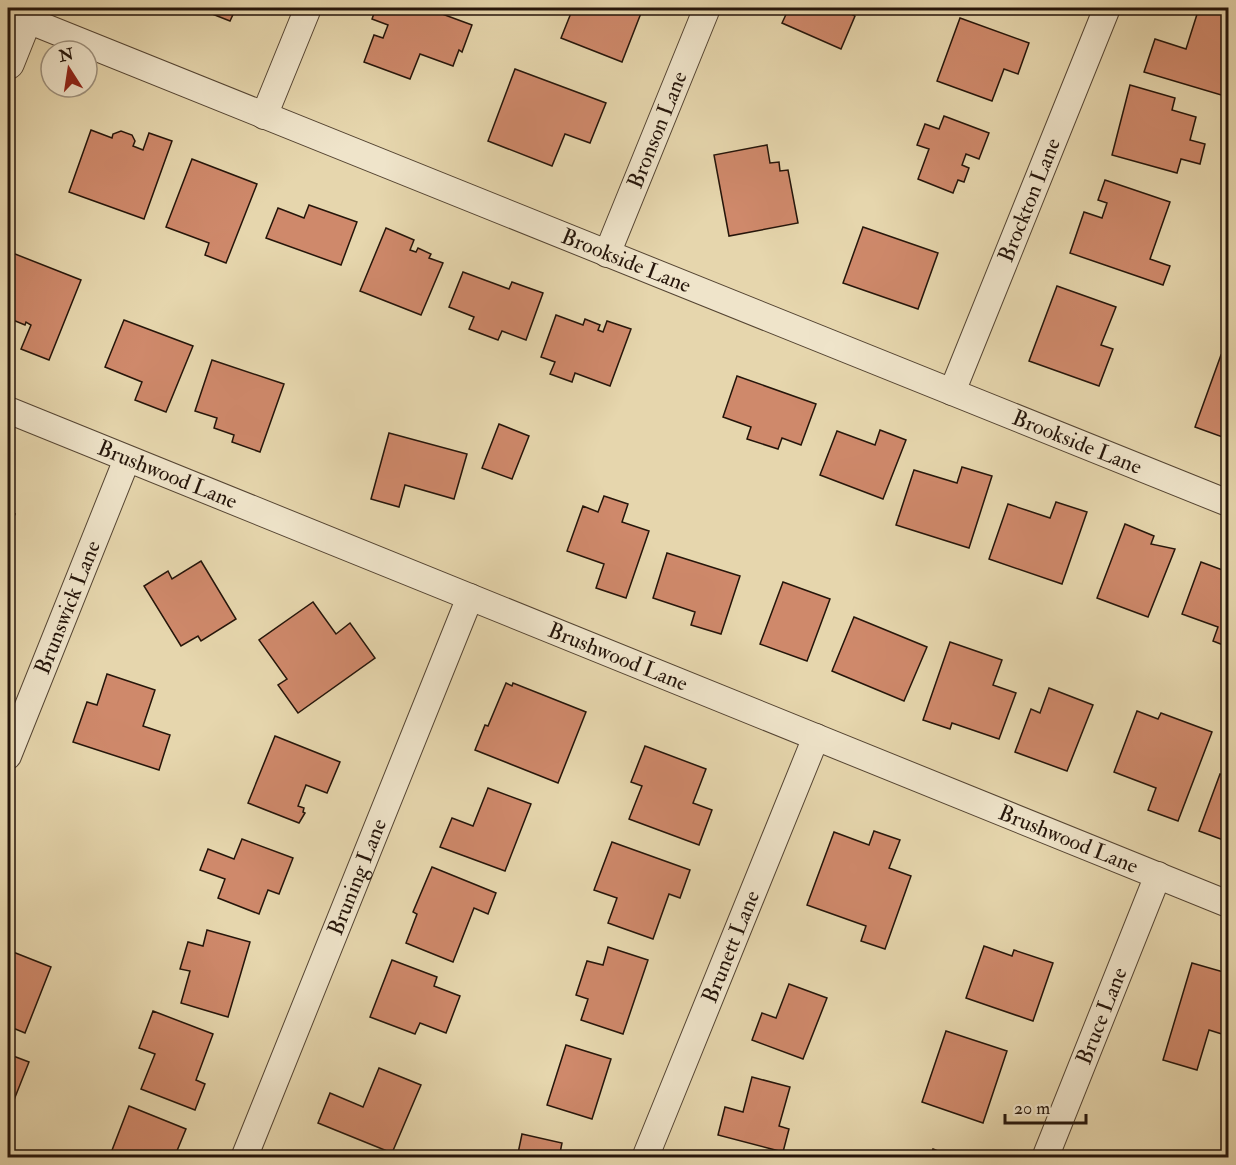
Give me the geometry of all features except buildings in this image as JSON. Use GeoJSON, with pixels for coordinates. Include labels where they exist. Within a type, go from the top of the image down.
{"type":"FeatureCollection","features":[{"type":"Feature","properties":{"kind":"street"},"geometry":{"type":"LineString","coordinates":[[264,116],[308,8]]}},
{"type":"Feature","properties":{"kind":"street","name":"Bronson Lane"},"geometry":{"type":"LineString","coordinates":[[607,254],[707,8]]}},
{"type":"Feature","properties":{"kind":"street","name":"Brockton Lane"},"geometry":{"type":"LineString","coordinates":[[952,392],[1107,8]]}},
{"type":"Feature","properties":{"kind":"street"},"geometry":{"type":"LineString","coordinates":[[8,63],[27,13]]}},
{"type":"Feature","properties":{"kind":"street","name":"Brookside Lane"},"geometry":{"type":"LineString","coordinates":[[27,13],[264,116],[1228,503]]}},
{"type":"Feature","properties":{"kind":"street","name":"Brushwood Lane"},"geometry":{"type":"LineString","coordinates":[[8,410],[1228,904]]}},
{"type":"Feature","properties":{"kind":"street","name":"Brunswick Lane"},"geometry":{"type":"LineString","coordinates":[[8,756],[127,459]]}},
{"type":"Feature","properties":{"kind":"street","name":"Bruning Lane"},"geometry":{"type":"LineString","coordinates":[[243,1158],[470,597]]}},
{"type":"Feature","properties":{"kind":"street","name":"Brunett Lane"},"geometry":{"type":"LineString","coordinates":[[645,1158],[816,737]]}},
{"type":"Feature","properties":{"kind":"street","name":"Bruce Lane"},"geometry":{"type":"LineString","coordinates":[[1045,1158],[1158,876]]}}]}
